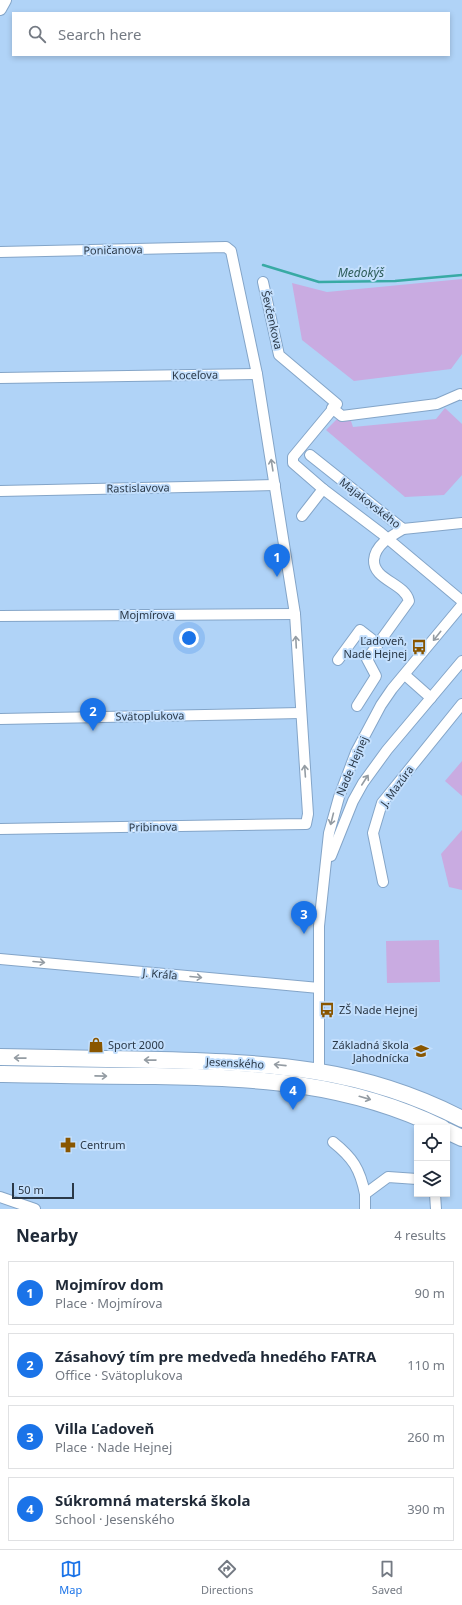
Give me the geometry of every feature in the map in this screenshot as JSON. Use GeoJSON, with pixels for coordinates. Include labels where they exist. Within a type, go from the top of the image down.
{"type":"FeatureCollection","features":[{"type":"Feature","properties":{"kind":"main road","name":"Jesenského"},"geometry":{"type":"LineString","coordinates":[[0,1057],[257,1063],[319,1070],[383,1087],[430,1104],[462,1119]]}},
{"type":"Feature","properties":{"kind":"main road"},"geometry":{"type":"LineString","coordinates":[[302,1084],[319,1070],[327,1089]]}},
{"type":"Feature","properties":{"kind":"main road","name":"Jesenského"},"geometry":{"type":"LineString","coordinates":[[0,1074],[243,1078],[302,1084],[327,1089],[396,1108],[435,1125]]}},
{"type":"Feature","properties":{"kind":"main road"},"geometry":{"type":"LineString","coordinates":[[450,1132],[462,1138]]}},
{"type":"Feature","properties":{"kind":"street"},"geometry":{"type":"LineString","coordinates":[[0,8],[5,0]]}},
{"type":"Feature","properties":{"kind":"street","name":"Poničanova"},"geometry":{"type":"LineString","coordinates":[[0,252],[226,247],[231,251],[257,374]]}},
{"type":"Feature","properties":{"kind":"street","name":"Ševčenkova"},"geometry":{"type":"LineString","coordinates":[[263,282],[279,355],[334,406],[342,416],[437,404],[461,394]]}},
{"type":"Feature","properties":{"kind":"street"},"geometry":{"type":"LineString","coordinates":[[257,374],[295,614],[300,713]]}},
{"type":"Feature","properties":{"kind":"street","name":"Koceľova"},"geometry":{"type":"LineString","coordinates":[[0,378],[257,374]]}},
{"type":"Feature","properties":{"kind":"street"},"geometry":{"type":"LineString","coordinates":[[334,406],[293,457],[293,463],[462,601]]}},
{"type":"Feature","properties":{"kind":"street","name":"Majakovského"},"geometry":{"type":"LineString","coordinates":[[310,455],[403,529],[462,522]]}},
{"type":"Feature","properties":{"kind":"street","name":"Rastislavova"},"geometry":{"type":"LineString","coordinates":[[0,491],[275,484]]}},
{"type":"Feature","properties":{"kind":"street"},"geometry":{"type":"LineString","coordinates":[[302,516],[323,489]]}},
{"type":"Feature","properties":{"kind":"street"},"geometry":{"type":"LineString","coordinates":[[357,706],[376,676],[367,660],[409,601],[407,594],[377,571],[374,564],[374,554],[387,539],[403,529]]}},
{"type":"Feature","properties":{"kind":"street","name":"Nade Hejnej"},"geometry":{"type":"LineString","coordinates":[[319,1070],[319,926],[329,833],[334,813],[356,752],[381,706],[404,675],[462,605]]}},
{"type":"Feature","properties":{"kind":"street","name":"Mojmírova"},"geometry":{"type":"LineString","coordinates":[[0,616],[295,614]]}},
{"type":"Feature","properties":{"kind":"street"},"geometry":{"type":"LineString","coordinates":[[338,660],[360,630],[378,644]]}},
{"type":"Feature","properties":{"kind":"street","name":"Nade Hejnej"},"geometry":{"type":"LineString","coordinates":[[326,867],[353,801],[363,783],[387,750],[462,661]]}},
{"type":"Feature","properties":{"kind":"street"},"geometry":{"type":"LineString","coordinates":[[404,675],[431,698]]}},
{"type":"Feature","properties":{"kind":"street","name":"J. Mazúra"},"geometry":{"type":"LineString","coordinates":[[383,882],[373,833],[382,803],[462,704]]}},
{"type":"Feature","properties":{"kind":"street","name":"Svätoplukova"},"geometry":{"type":"LineString","coordinates":[[0,719],[300,713]]}},
{"type":"Feature","properties":{"kind":"street","name":"Pribinova"},"geometry":{"type":"LineString","coordinates":[[0,829],[306,824],[308,814],[300,713]]}},
{"type":"Feature","properties":{"kind":"street","name":"J. Kráľa"},"geometry":{"type":"LineString","coordinates":[[0,959],[319,988]]}},
{"type":"Feature","properties":{"kind":"street"},"geometry":{"type":"LineString","coordinates":[[333,1142],[347,1153],[361,1174],[365,1194],[365,1209]]}},
{"type":"Feature","properties":{"kind":"street"},"geometry":{"type":"LineString","coordinates":[[365,1194],[388,1177],[414,1179]]}},
{"type":"Feature","properties":{"kind":"street"},"geometry":{"type":"LineString","coordinates":[[435,1197],[436,1209]]}},
{"type":"Feature","properties":{"kind":"street"},"geometry":{"type":"LineString","coordinates":[[1,1198],[35,1209]]}},
{"type":"Feature","properties":{"kind":"shaded area"},"geometry":{"type":"Polygon","coordinates":[[[462,279],[462,354],[451,369],[354,381],[302,340],[292,283],[327,292],[462,279]]]}},
{"type":"Feature","properties":{"kind":"shaded area"},"geometry":{"type":"Polygon","coordinates":[[[445,408],[462,424],[462,475],[444,495],[405,497],[326,430],[337,419],[350,418],[353,427],[436,419],[445,408]]]}},
{"type":"Feature","properties":{"kind":"shaded area"},"geometry":{"type":"Polygon","coordinates":[[[462,761],[462,796],[445,781],[462,761]]]}},
{"type":"Feature","properties":{"kind":"shaded area"},"geometry":{"type":"Polygon","coordinates":[[[462,830],[462,890],[449,887],[441,854],[462,830]]]}},
{"type":"Feature","properties":{"kind":"shaded area"},"geometry":{"type":"Polygon","coordinates":[[[439,940],[440,982],[387,983],[386,941],[439,940]]]}},
{"type":"Feature","properties":{"kind":"waterway","name":"Medokýš"},"geometry":{"type":"LineString","coordinates":[[263,265],[319,282],[395,281],[462,275]]}},
{"type":"Feature","properties":{"kind":"place","name":"Mojmírov dom"},"geometry":{"type":"Point","coordinates":[277,577]}},
{"type":"Feature","properties":{"kind":"place","name":"Ľadoveň, Nade Hejnej"},"geometry":{"type":"Point","coordinates":[419,647]}},
{"type":"Feature","properties":{"kind":"place","name":"Zásahový tím pre medveďa hnedého FATRA"},"geometry":{"type":"Point","coordinates":[93,731]}},
{"type":"Feature","properties":{"kind":"place","name":"Villa Ľadoveň"},"geometry":{"type":"Point","coordinates":[304,934]}},
{"type":"Feature","properties":{"kind":"place","name":"ZŠ Nade Hejnej"},"geometry":{"type":"Point","coordinates":[327,1010]}},
{"type":"Feature","properties":{"kind":"place","name":"Sport 2000"},"geometry":{"type":"Point","coordinates":[96,1045]}},
{"type":"Feature","properties":{"kind":"place","name":"Základná škola Jahodnícka"},"geometry":{"type":"Point","coordinates":[421,1051]}},
{"type":"Feature","properties":{"kind":"place","name":"Súkromná materská škola"},"geometry":{"type":"Point","coordinates":[293,1110]}},
{"type":"Feature","properties":{"kind":"place","name":"Centrum"},"geometry":{"type":"Point","coordinates":[68,1145]}}]}
